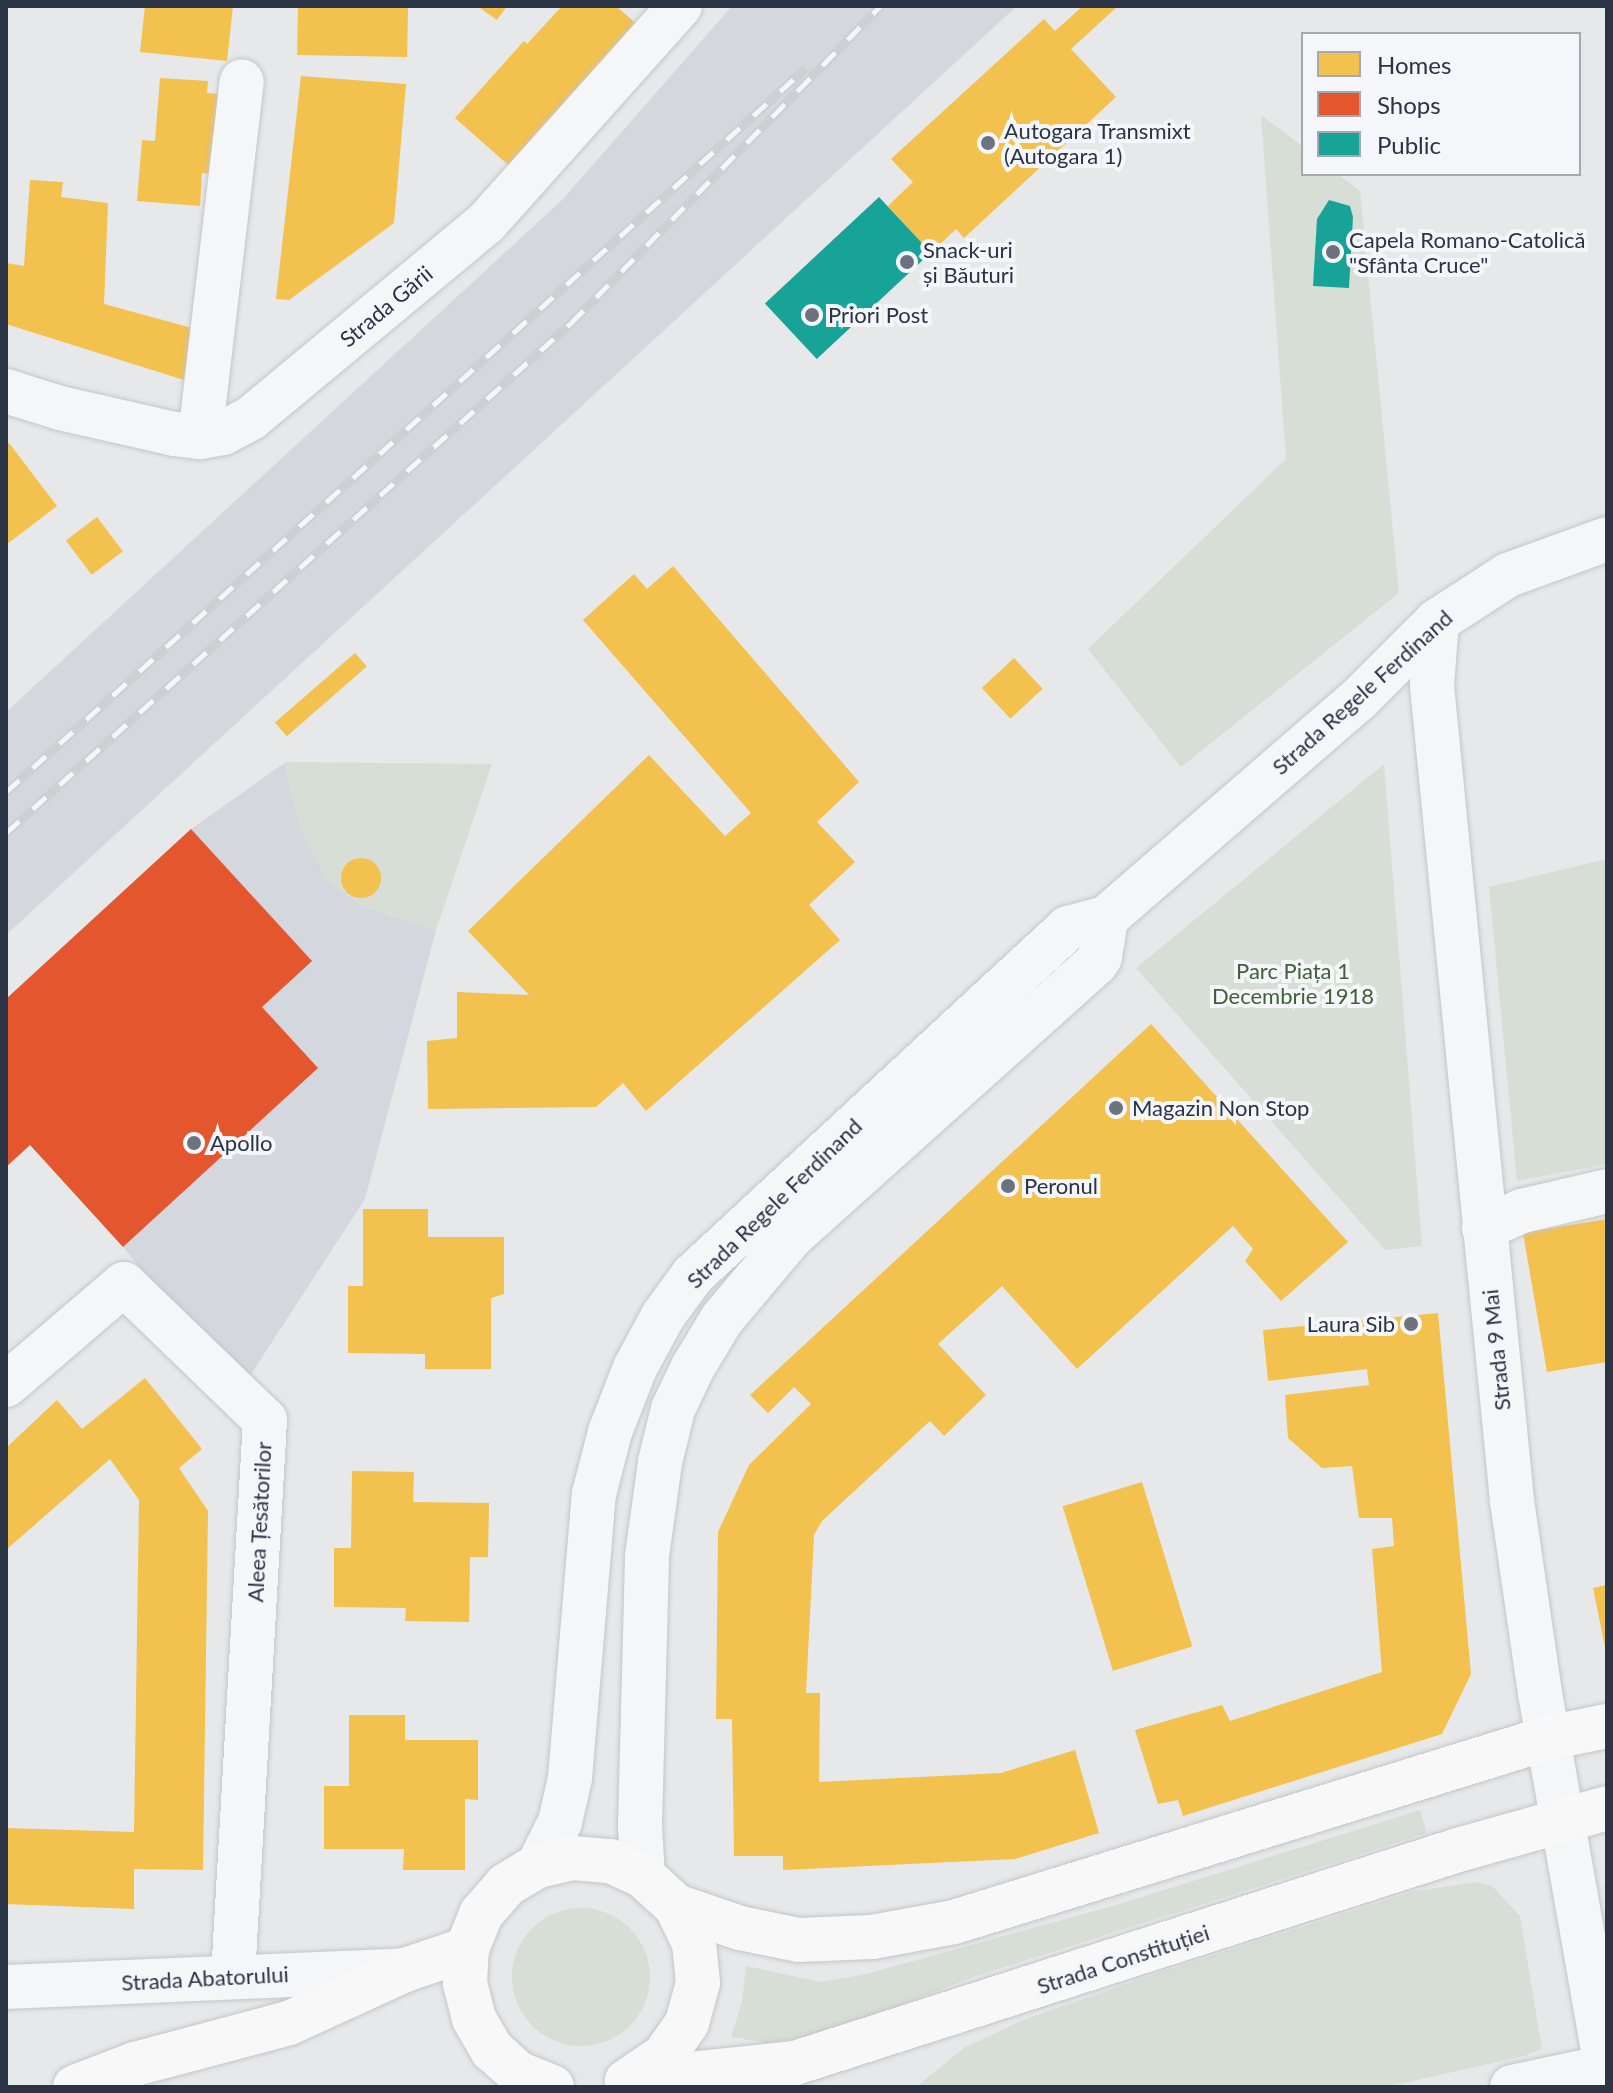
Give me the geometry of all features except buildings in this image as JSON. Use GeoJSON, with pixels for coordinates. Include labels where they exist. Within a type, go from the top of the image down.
{"type":"FeatureCollection","features":[{"type":"Feature","properties":{"kind":"main road"},"geometry":{"type":"LineString","coordinates":[[676,1906],[740,1928],[799,1940],[872,1937],[954,1922],[1548,1738],[1607,1726]]}},
{"type":"Feature","properties":{"kind":"main road","name":"Strada Constituției"},"geometry":{"type":"LineString","coordinates":[[620,2084],[795,2063],[1561,1819],[1607,1808]]}},
{"type":"Feature","properties":{"kind":"main road"},"geometry":{"type":"LineString","coordinates":[[528,2083],[492,2050],[474,2019],[465,1984],[467,1949],[481,1914],[506,1885],[538,1866],[573,1858],[610,1861],[643,1876],[676,1906],[694,1943],[698,1983],[687,2023],[664,2056],[620,2084]]}},
{"type":"Feature","properties":{"kind":"main road","name":"Strada Abatorului"},"geometry":{"type":"LineString","coordinates":[[75,2087],[135,2064],[289,2023],[405,1970],[467,1949]]}},
{"type":"Feature","properties":{"kind":"street","name":"Strada Gării"},"geometry":{"type":"LineString","coordinates":[[8,395],[159,431],[200,437],[223,433],[251,418],[486,223],[680,6]]}},
{"type":"Feature","properties":{"kind":"street"},"geometry":{"type":"LineString","coordinates":[[200,437],[242,81]]}},
{"type":"Feature","properties":{"kind":"street","name":"Strada Regele Ferdinand"},"geometry":{"type":"LineString","coordinates":[[538,1866],[560,1822],[570,1778],[594,1494],[610,1432],[630,1381],[663,1316],[693,1275],[1068,928],[1106,918],[1359,699],[1437,621],[1508,575],[1607,539]]}},
{"type":"Feature","properties":{"kind":"street","name":"Strada 9 Mai"},"geometry":{"type":"LineString","coordinates":[[1437,621],[1432,686],[1512,1501],[1561,1819],[1606,2071]]}},
{"type":"Feature","properties":{"kind":"street","name":"Strada Regele Ferdinand"},"geometry":{"type":"LineString","coordinates":[[643,1876],[640,1826],[647,1556],[660,1462],[673,1409],[693,1367],[730,1309],[791,1237],[1096,963],[1100,957],[1106,918]]}},
{"type":"Feature","properties":{"kind":"street"},"geometry":{"type":"LineString","coordinates":[[1484,1228],[1522,1211],[1607,1191]]}},
{"type":"Feature","properties":{"kind":"street","name":"Aleea Țesătorilor"},"geometry":{"type":"LineString","coordinates":[[6,1385],[124,1284],[265,1420],[233,1976]]}},
{"type":"Feature","properties":{"kind":"street","name":"Strada Abatorului"},"geometry":{"type":"LineString","coordinates":[[6,1987],[405,1970]]}},
{"type":"Feature","properties":{"kind":"street"},"geometry":{"type":"LineString","coordinates":[[1512,2087],[1606,2071]]}},
{"type":"Feature","properties":{"kind":"shaded area"},"geometry":{"type":"Polygon","coordinates":[[[732,6],[1017,6],[6,935],[6,712],[562,200],[732,6]]]}},
{"type":"Feature","properties":{"kind":"shaded area"},"geometry":{"type":"Polygon","coordinates":[[[286,762],[286,776],[363,907],[436,930],[365,1199],[242,1388],[123,1247],[31,1145],[6,1167],[6,999],[191,829],[286,762]]]}},
{"type":"Feature","properties":{"kind":"green space"},"geometry":{"type":"Polygon","coordinates":[[[1261,115],[1301,145],[1301,176],[1341,176],[1360,191],[1399,593],[1181,767],[1088,649],[1286,459],[1261,115]]]}},
{"type":"Feature","properties":{"kind":"green space"},"geometry":{"type":"Polygon","coordinates":[[[286,762],[492,764],[436,930],[363,907],[328,882],[300,830],[286,776],[286,762]]]}},
{"type":"Feature","properties":{"kind":"green space","name":"Parc Piața 1 Decembrie 1918"},"geometry":{"type":"Polygon","coordinates":[[[1384,764],[1422,1246],[1385,1250],[1136,968],[1384,764]]]}},
{"type":"Feature","properties":{"kind":"green space"},"geometry":{"type":"Polygon","coordinates":[[[1607,859],[1607,1164],[1517,1181],[1489,887],[1607,859]]]}},
{"type":"Feature","properties":{"kind":"green space"},"geometry":{"type":"Polygon","coordinates":[[[1420,1810],[1427,1833],[973,1977],[824,2035],[768,2043],[731,2037],[742,2002],[746,1966],[821,1982],[866,1974],[1123,1903],[1420,1810]]]}},
{"type":"Feature","properties":{"kind":"green space"},"geometry":{"type":"Polygon","coordinates":[[[1478,1882],[1492,1886],[1520,1916],[1542,2049],[1524,2056],[1386,2087],[916,2087],[964,2048],[1023,2020],[1161,1972],[1415,1891],[1478,1882]]]}},
{"type":"Feature","properties":{"kind":"green space"},"geometry":{"type":"Polygon","coordinates":[[[581,1908],[607,1913],[630,1928],[645,1951],[650,1977],[645,2003],[630,2026],[607,2041],[581,2046],[555,2041],[532,2026],[517,2003],[512,1977],[517,1951],[532,1928],[555,1913],[581,1908]]]}},
{"type":"Feature","properties":{"kind":"railway"},"geometry":{"type":"LineString","coordinates":[[6,833],[571,323],[880,6]]}},
{"type":"Feature","properties":{"kind":"railway"},"geometry":{"type":"LineString","coordinates":[[6,792],[806,68]]}},
{"type":"Feature","properties":{"kind":"place","name":"Autogara Transmixt (Autogara 1)"},"geometry":{"type":"Point","coordinates":[988,143]}},
{"type":"Feature","properties":{"kind":"place","name":"Capela Romano-Catolică \"Sfânta Cruce\""},"geometry":{"type":"Point","coordinates":[1333,252]}},
{"type":"Feature","properties":{"kind":"place","name":"Snack-uri și Băuturi"},"geometry":{"type":"Point","coordinates":[907,262]}},
{"type":"Feature","properties":{"kind":"place","name":"Priori Post"},"geometry":{"type":"Point","coordinates":[812,315]}},
{"type":"Feature","properties":{"kind":"place","name":"Magazin Non Stop"},"geometry":{"type":"Point","coordinates":[1116,1108]}},
{"type":"Feature","properties":{"kind":"place","name":"Apollo"},"geometry":{"type":"Point","coordinates":[194,1143]}},
{"type":"Feature","properties":{"kind":"place","name":"Peronul"},"geometry":{"type":"Point","coordinates":[1008,1186]}},
{"type":"Feature","properties":{"kind":"place","name":"Laura Sib"},"geometry":{"type":"Point","coordinates":[1411,1324]}}]}
